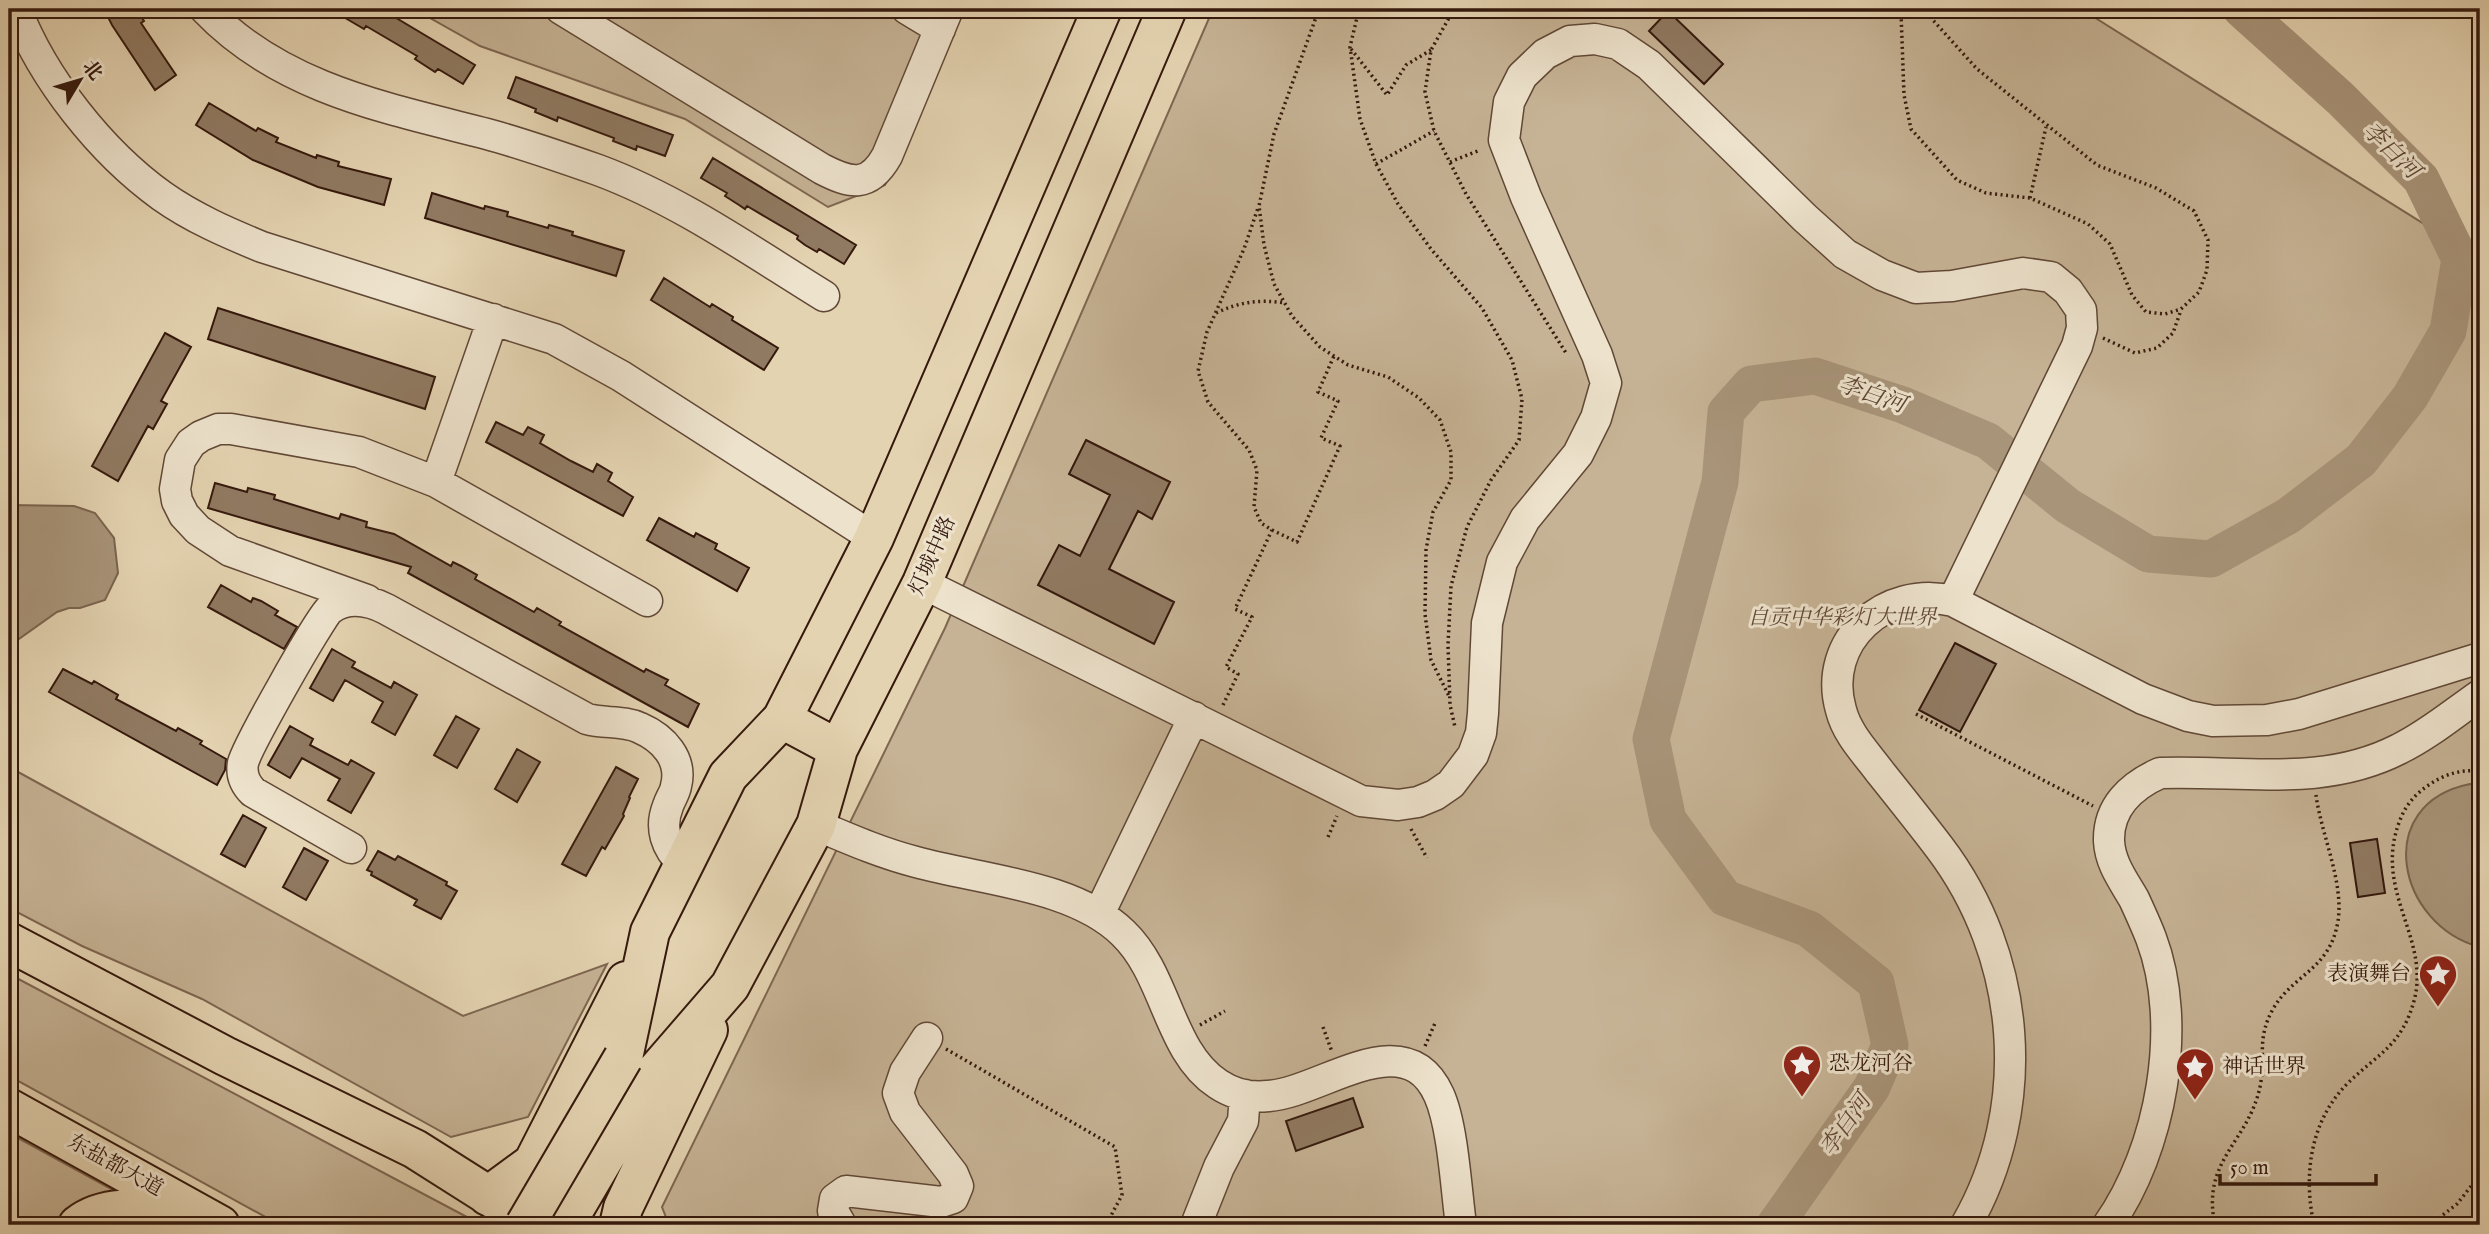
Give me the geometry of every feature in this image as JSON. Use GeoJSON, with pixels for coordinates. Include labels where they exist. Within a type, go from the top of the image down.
{"type":"FeatureCollection","features":[{"type":"Feature","properties":{"kind":"main road"},"geometry":{"type":"LineString","coordinates":[[488,1196],[533,1163],[728,776],[782,719],[874,538],[1102,9]]}},
{"type":"Feature","properties":{"kind":"main road","name":"灯城中路"},"geometry":{"type":"LineString","coordinates":[[638,1066],[730,986],[816,825],[838,749],[922,583],[1167,9]]}},
{"type":"Feature","properties":{"kind":"main road"},"geometry":{"type":"LineString","coordinates":[[842,603],[896,632]]}},
{"type":"Feature","properties":{"kind":"main road"},"geometry":{"type":"LineString","coordinates":[[782,719],[838,749]]}},
{"type":"Feature","properties":{"kind":"main road"},"geometry":{"type":"LineString","coordinates":[[565,1225],[638,1066],[650,932]]}},
{"type":"Feature","properties":{"kind":"main road"},"geometry":{"type":"LineString","coordinates":[[9,942],[225,1056],[415,1149],[535,1225]]}},
{"type":"Feature","properties":{"kind":"main road"},"geometry":{"type":"LineString","coordinates":[[620,1225],[623,1208],[730,986]]}},
{"type":"Feature","properties":{"kind":"main road"},"geometry":{"type":"LineString","coordinates":[[525,1225],[638,1066]]}},
{"type":"Feature","properties":{"kind":"main road","name":"东盐都大道"},"geometry":{"type":"LineString","coordinates":[[9,1108],[211,1220]]}},
{"type":"Feature","properties":{"kind":"main road"},"geometry":{"type":"LineString","coordinates":[[78,1225],[87,1218],[122,1209],[211,1220]]}},
{"type":"Feature","properties":{"kind":"street"},"geometry":{"type":"LineString","coordinates":[[16,9],[27,37],[65,98],[114,154],[162,196],[218,229],[262,247],[554,339],[621,376],[874,538]]}},
{"type":"Feature","properties":{"kind":"street"},"geometry":{"type":"LineString","coordinates":[[205,9],[227,30],[261,54],[346,97],[515,142],[645,189],[691,214],[824,296]]}},
{"type":"Feature","properties":{"kind":"street"},"geometry":{"type":"LineString","coordinates":[[561,9],[822,169],[841,179],[858,181],[873,176],[887,156],[944,19],[907,9]]}},
{"type":"Feature","properties":{"kind":"street"},"geometry":{"type":"LineString","coordinates":[[922,583],[1361,801],[1398,805],[1418,802],[1451,784],[1473,755],[1480,733],[1487,623],[1502,562],[1525,519],[1578,454],[1596,418],[1606,383],[1597,355],[1526,197],[1504,139],[1509,102],[1522,76],[1545,54],[1570,41],[1595,39],[1618,44],[1649,65],[1805,218],[1845,254],[1882,275],[1916,288],[1952,286],[2023,273],[2051,277],[2068,291],[2081,310],[2082,328],[2077,346],[1953,601]]}},
{"type":"Feature","properties":{"kind":"street"},"geometry":{"type":"LineString","coordinates":[[436,482],[493,319]]}},
{"type":"Feature","properties":{"kind":"street"},"geometry":{"type":"LineString","coordinates":[[648,601],[436,482],[359,452],[218,429],[191,443],[180,460],[174,482],[177,501],[184,515],[212,541],[230,551],[398,615],[587,719],[627,723],[662,741],[672,754],[678,776],[677,786],[664,817],[665,837],[670,849],[683,864]]}},
{"type":"Feature","properties":{"kind":"street"},"geometry":{"type":"LineString","coordinates":[[1966,1225],[1987,1183],[2007,1113],[2011,1041],[2003,986],[1994,950],[1980,913],[1961,878],[1858,744],[1841,710],[1837,688],[1839,669],[1849,643],[1866,622],[1895,603],[1909,599],[1942,598],[1953,601],[2143,699],[2188,716],[2214,721],[2267,720],[2300,713],[2480,658]]}},
{"type":"Feature","properties":{"kind":"street"},"geometry":{"type":"LineString","coordinates":[[351,848],[253,792],[245,781],[242,766],[324,615],[342,603],[367,601]]}},
{"type":"Feature","properties":{"kind":"street"},"geometry":{"type":"LineString","coordinates":[[2108,1225],[2126,1194],[2147,1144],[2159,1096],[2167,1035],[2163,986],[2152,940],[2110,855],[2109,838],[2117,807],[2142,781],[2160,773],[2285,776],[2346,769],[2399,749],[2427,733],[2480,695]]}},
{"type":"Feature","properties":{"kind":"street"},"geometry":{"type":"LineString","coordinates":[[1100,914],[1203,722]]}},
{"type":"Feature","properties":{"kind":"street"},"geometry":{"type":"LineString","coordinates":[[816,825],[873,849],[915,862],[1054,894],[1080,903],[1100,914],[1125,935],[1150,968],[1195,1063],[1217,1083],[1245,1096],[1282,1093],[1378,1060],[1398,1061],[1416,1068],[1432,1081],[1445,1111],[1461,1225]]}},
{"type":"Feature","properties":{"kind":"street"},"geometry":{"type":"LineString","coordinates":[[841,1225],[833,1211],[835,1199],[846,1191],[942,1202],[953,1198],[958,1186],[953,1174],[905,1112],[898,1093],[905,1072],[928,1038]]}},
{"type":"Feature","properties":{"kind":"street"},"geometry":{"type":"LineString","coordinates":[[1196,1225],[1219,1167],[1243,1121],[1245,1096]]}},
{"type":"Feature","properties":{"kind":"path"},"geometry":{"type":"LineString","coordinates":[[1319,9],[1274,134],[1259,206],[1244,249],[1207,332],[1198,371],[1208,402],[1249,450],[1257,470],[1254,507],[1261,523],[1297,542],[1340,446],[1321,438],[1338,401],[1318,392],[1334,356]]}},
{"type":"Feature","properties":{"kind":"path"},"geometry":{"type":"LineString","coordinates":[[1259,206],[1264,245],[1274,285],[1293,316],[1320,347],[1348,365],[1388,377],[1419,398],[1440,420],[1451,453],[1451,480],[1433,512],[1426,550],[1425,614],[1432,660],[1450,698],[1448,645],[1451,586],[1467,527],[1491,480],[1519,440],[1522,399],[1513,360],[1482,307],[1398,204],[1376,164],[1360,119],[1350,47],[1359,9]]}},
{"type":"Feature","properties":{"kind":"path"},"geometry":{"type":"LineString","coordinates":[[1454,9],[1431,50],[1425,92],[1434,131],[1466,194],[1570,358]]}},
{"type":"Feature","properties":{"kind":"path"},"geometry":{"type":"LineString","coordinates":[[1903,9],[1904,95],[1912,129],[1957,180],[1986,194],[2030,198],[2088,224],[2110,244],[2132,295],[2146,313],[2165,314],[2181,309],[2199,292],[2207,270],[2208,240],[2194,211],[2156,188],[2097,165],[2046,127],[1977,69],[1923,9]]}},
{"type":"Feature","properties":{"kind":"path"},"geometry":{"type":"LineString","coordinates":[[1350,47],[1387,94],[1406,65],[1431,50]]}},
{"type":"Feature","properties":{"kind":"path"},"geometry":{"type":"LineString","coordinates":[[2030,198],[2046,127]]}},
{"type":"Feature","properties":{"kind":"path"},"geometry":{"type":"LineString","coordinates":[[1376,164],[1434,131]]}},
{"type":"Feature","properties":{"kind":"path"},"geometry":{"type":"LineString","coordinates":[[1450,162],[1504,139]]}},
{"type":"Feature","properties":{"kind":"path"},"geometry":{"type":"LineString","coordinates":[[1215,314],[1234,304],[1267,300],[1285,303]]}},
{"type":"Feature","properties":{"kind":"path"},"geometry":{"type":"LineString","coordinates":[[2082,328],[2135,353],[2157,348],[2174,332],[2181,309]]}},
{"type":"Feature","properties":{"kind":"path"},"geometry":{"type":"LineString","coordinates":[[1203,722],[1238,674],[1226,667],[1251,617],[1235,609],[1272,530]]}},
{"type":"Feature","properties":{"kind":"path"},"geometry":{"type":"LineString","coordinates":[[1916,714],[2113,817]]}},
{"type":"Feature","properties":{"kind":"path"},"geometry":{"type":"LineString","coordinates":[[2314,1225],[2308,1178],[2316,1134],[2326,1113],[2349,1082],[2382,1055],[2400,1035],[2414,1002],[2416,958],[2393,876],[2392,850],[2396,830],[2411,800],[2440,777],[2456,772],[2480,771]]}},
{"type":"Feature","properties":{"kind":"path"},"geometry":{"type":"LineString","coordinates":[[2215,1225],[2212,1197],[2215,1180],[2219,1167],[2240,1135],[2256,1099],[2260,1086],[2260,1058],[2266,1023],[2279,999],[2322,959],[2338,920],[2335,882],[2316,794],[2319,774]]}},
{"type":"Feature","properties":{"kind":"path"},"geometry":{"type":"LineString","coordinates":[[1398,805],[1427,858]]}},
{"type":"Feature","properties":{"kind":"path"},"geometry":{"type":"LineString","coordinates":[[2480,1031],[2477,1055],[2480,1072]]}},
{"type":"Feature","properties":{"kind":"path"},"geometry":{"type":"LineString","coordinates":[[928,1038],[1115,1147],[1122,1195],[1106,1225]]}},
{"type":"Feature","properties":{"kind":"path"},"geometry":{"type":"LineString","coordinates":[[2430,1225],[2457,1204],[2480,1175]]}},
{"type":"Feature","properties":{"kind":"green space"},"geometry":{"type":"Polygon","coordinates":[[[414,9],[961,9],[885,185],[828,207],[685,119],[480,46],[414,9]]]}},
{"type":"Feature","properties":{"kind":"green space","name":"自贡中华彩灯大世界"},"geometry":{"type":"Polygon","coordinates":[[[1213,9],[2081,9],[2480,259],[2480,1225],[669,1225],[662,1207],[945,628],[1213,9]]]}},
{"type":"Feature","properties":{"kind":"green space"},"geometry":{"type":"Polygon","coordinates":[[[9,767],[463,1016],[607,964],[528,1117],[451,1137],[202,999],[82,946],[9,908],[9,767]]]}},
{"type":"Feature","properties":{"kind":"green space"},"geometry":{"type":"Polygon","coordinates":[[[9,974],[482,1225],[280,1225],[9,1076],[9,974]]]}},
{"type":"Feature","properties":{"kind":"green space"},"geometry":{"type":"Polygon","coordinates":[[[9,1133],[115,1191],[77,1205],[53,1225],[9,1225],[9,1133]]]}},
{"type":"Feature","properties":{"kind":"shaded area"},"geometry":{"type":"Polygon","coordinates":[[[9,505],[74,506],[95,513],[114,538],[118,573],[105,600],[57,612],[9,646],[9,505]]]}},
{"type":"Feature","properties":{"kind":"shaded area"},"geometry":{"type":"Polygon","coordinates":[[[2470,784],[2480,785],[2480,947],[2452,934],[2430,915],[2414,891],[2407,865],[2408,839],[2418,815],[2439,796],[2470,784]]]}},
{"type":"Feature","properties":{"kind":"building"},"geometry":{"type":"Polygon","coordinates":[[[104,9],[136,9],[144,21],[141,23],[176,75],[155,90],[104,9]]]}},
{"type":"Feature","properties":{"kind":"building"},"geometry":{"type":"Polygon","coordinates":[[[330,9],[381,9],[475,65],[463,84],[438,69],[435,72],[415,59],[417,56],[366,26],[364,29],[330,9]]]}},
{"type":"Feature","properties":{"kind":"building"},"geometry":{"type":"Polygon","coordinates":[[[1668,11],[1723,64],[1704,84],[1649,31],[1668,11]]]}},
{"type":"Feature","properties":{"kind":"building"},"geometry":{"type":"Polygon","coordinates":[[[516,77],[673,135],[665,156],[637,146],[636,150],[613,141],[614,138],[558,117],[557,121],[508,98],[516,77]]]}},
{"type":"Feature","properties":{"kind":"building"},"geometry":{"type":"Polygon","coordinates":[[[209,103],[256,131],[258,128],[278,138],[276,142],[316,158],[317,155],[339,162],[338,166],[391,179],[384,205],[318,187],[253,160],[196,125],[209,103]]]}},
{"type":"Feature","properties":{"kind":"building"},"geometry":{"type":"Polygon","coordinates":[[[713,158],[856,245],[844,264],[819,249],[817,252],[805,245],[797,239],[798,236],[747,206],[745,209],[725,196],[727,193],[701,178],[713,158]]]}},
{"type":"Feature","properties":{"kind":"building"},"geometry":{"type":"Polygon","coordinates":[[[432,193],[484,209],[485,206],[508,212],[507,216],[573,232],[572,235],[624,251],[616,276],[425,218],[432,193]]]}},
{"type":"Feature","properties":{"kind":"building"},"geometry":{"type":"Polygon","coordinates":[[[664,278],[710,307],[712,304],[733,317],[732,320],[778,348],[764,370],[651,300],[664,278]]]}},
{"type":"Feature","properties":{"kind":"building"},"geometry":{"type":"Polygon","coordinates":[[[218,308],[435,377],[425,409],[208,339],[218,308]]]}},
{"type":"Feature","properties":{"kind":"building"},"geometry":{"type":"Polygon","coordinates":[[[165,333],[191,347],[161,401],[167,404],[153,429],[148,426],[118,481],[92,466],[165,333]]]}},
{"type":"Feature","properties":{"kind":"building"},"geometry":{"type":"Polygon","coordinates":[[[496,422],[523,435],[528,427],[544,435],[540,443],[571,461],[593,472],[597,464],[612,473],[608,481],[633,497],[623,516],[486,442],[496,422]]]}},
{"type":"Feature","properties":{"kind":"building"},"geometry":{"type":"Polygon","coordinates":[[[1086,440],[1170,482],[1152,519],[1138,511],[1109,569],[1174,602],[1154,644],[1038,585],[1059,545],[1080,556],[1110,495],[1069,474],[1086,440]]]}},
{"type":"Feature","properties":{"kind":"building"},"geometry":{"type":"Polygon","coordinates":[[[215,483],[247,492],[248,488],[275,495],[274,499],[339,519],[341,514],[367,522],[366,527],[394,534],[451,566],[453,562],[461,566],[477,575],[475,579],[534,612],[537,608],[561,622],[559,625],[644,672],[646,669],[668,680],[665,685],[699,704],[688,727],[408,573],[411,567],[208,508],[215,483]]]}},
{"type":"Feature","properties":{"kind":"building"},"geometry":{"type":"Polygon","coordinates":[[[659,518],[694,537],[696,533],[717,544],[715,549],[749,568],[737,591],[647,540],[659,518]]]}},
{"type":"Feature","properties":{"kind":"building"},"geometry":{"type":"Polygon","coordinates":[[[221,585],[251,602],[253,598],[261,601],[278,611],[275,615],[297,627],[284,649],[208,607],[221,585]]]}},
{"type":"Feature","properties":{"kind":"building"},"geometry":{"type":"Polygon","coordinates":[[[1955,643],[1996,664],[1960,732],[1919,710],[1955,643]]]}},
{"type":"Feature","properties":{"kind":"building"},"geometry":{"type":"Polygon","coordinates":[[[332,649],[355,662],[352,667],[391,688],[394,682],[417,695],[395,735],[372,722],[383,702],[345,680],[333,701],[310,688],[332,649]]]}},
{"type":"Feature","properties":{"kind":"building"},"geometry":{"type":"Polygon","coordinates":[[[63,669],[92,684],[94,681],[118,695],[116,699],[176,731],[178,728],[202,741],[200,744],[226,759],[225,770],[217,785],[49,692],[63,669]]]}},
{"type":"Feature","properties":{"kind":"building"},"geometry":{"type":"Polygon","coordinates":[[[456,716],[479,729],[457,768],[434,755],[456,716]]]}},
{"type":"Feature","properties":{"kind":"building"},"geometry":{"type":"Polygon","coordinates":[[[290,726],[313,739],[310,745],[348,765],[351,760],[374,773],[351,813],[328,800],[340,779],[302,758],[290,778],[268,765],[290,726]]]}},
{"type":"Feature","properties":{"kind":"building"},"geometry":{"type":"Polygon","coordinates":[[[517,749],[540,762],[517,802],[495,789],[517,749]]]}},
{"type":"Feature","properties":{"kind":"building"},"geometry":{"type":"Polygon","coordinates":[[[616,767],[638,779],[624,816],[586,876],[562,864],[616,767]]]}},
{"type":"Feature","properties":{"kind":"building"},"geometry":{"type":"Polygon","coordinates":[[[243,815],[266,828],[245,867],[221,854],[243,815]]]}},
{"type":"Feature","properties":{"kind":"building"},"geometry":{"type":"Polygon","coordinates":[[[2377,839],[2385,893],[2358,897],[2350,843],[2377,839]]]}},
{"type":"Feature","properties":{"kind":"building"},"geometry":{"type":"Polygon","coordinates":[[[304,848],[328,861],[306,900],[283,887],[304,848]]]}},
{"type":"Feature","properties":{"kind":"building"},"geometry":{"type":"Polygon","coordinates":[[[378,851],[395,860],[398,856],[447,882],[446,885],[457,891],[441,919],[414,905],[417,900],[371,875],[372,872],[367,870],[378,851]]]}},
{"type":"Feature","properties":{"kind":"building"},"geometry":{"type":"Polygon","coordinates":[[[1353,1098],[1363,1127],[1296,1151],[1286,1121],[1353,1098]]]}},
{"type":"Feature","properties":{"kind":"waterway","name":"李白河"},"geometry":{"type":"LineString","coordinates":[[1775,1225],[1872,1087],[1890,1045],[1876,983],[1809,929],[1725,898],[1668,820],[1651,739],[1720,482],[1726,412],[1751,384],[1815,376],[1903,405],[1988,441],[2068,506],[2148,554],[2211,559],[2288,516],[2361,460],[2410,397],[2448,331],[2460,259],[2421,179],[2341,99],[2241,9]]}},
{"type":"Feature","properties":{"kind":"place","name":"表演舞台"},"geometry":{"type":"Point","coordinates":[2438,1008]}},
{"type":"Feature","properties":{"kind":"place","name":"恐龙河谷"},"geometry":{"type":"Point","coordinates":[1802,1098]}},
{"type":"Feature","properties":{"kind":"place","name":"神话世界"},"geometry":{"type":"Point","coordinates":[2195,1101]}}]}
